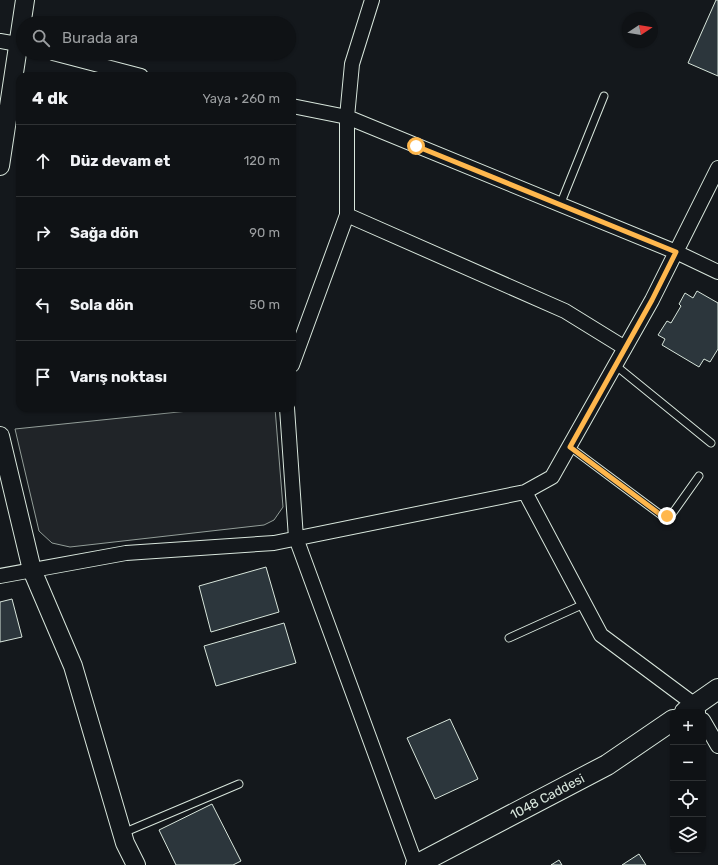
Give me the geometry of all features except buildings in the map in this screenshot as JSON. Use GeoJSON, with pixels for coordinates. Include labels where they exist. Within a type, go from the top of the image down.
{"type":"FeatureCollection","features":[{"type":"Feature","properties":{"kind":"main road"},"geometry":{"type":"LineString","coordinates":[[698,709],[718,689]]}},
{"type":"Feature","properties":{"kind":"main road","name":"1048 Caddesi"},"geometry":{"type":"LineString","coordinates":[[416,865],[607,765],[670,722]]}},
{"type":"Feature","properties":{"kind":"street"},"geometry":{"type":"LineString","coordinates":[[23,16],[25,0]]}},
{"type":"Feature","properties":{"kind":"street"},"geometry":{"type":"LineString","coordinates":[[296,354],[347,215],[347,117],[352,64],[372,0]]}},
{"type":"Feature","properties":{"kind":"street"},"geometry":{"type":"LineString","coordinates":[[0,41],[16,43]]}},
{"type":"Feature","properties":{"kind":"street"},"geometry":{"type":"LineString","coordinates":[[0,166],[17,60]]}},
{"type":"Feature","properties":{"kind":"street"},"geometry":{"type":"LineString","coordinates":[[80,60],[126,72]]}},
{"type":"Feature","properties":{"kind":"street"},"geometry":{"type":"LineString","coordinates":[[296,107],[347,117],[676,252],[718,272]]}},
{"type":"Feature","properties":{"kind":"street"},"geometry":{"type":"LineString","coordinates":[[0,576],[126,553],[274,543],[525,492],[552,477],[625,348],[676,252],[718,168]]}},
{"type":"Feature","properties":{"kind":"street"},"geometry":{"type":"LineString","coordinates":[[347,215],[565,311],[625,348]]}},
{"type":"Feature","properties":{"kind":"street"},"geometry":{"type":"LineString","coordinates":[[287,412],[296,538],[416,865]]}},
{"type":"Feature","properties":{"kind":"street"},"geometry":{"type":"LineString","coordinates":[[0,436],[32,570],[73,666],[125,844],[136,865]]}},
{"type":"Feature","properties":{"kind":"street"},"geometry":{"type":"LineString","coordinates":[[525,492],[601,635],[691,709]]}},
{"type":"Feature","properties":{"kind":"street"},"geometry":{"type":"LineString","coordinates":[[706,728],[718,746]]}},
{"type":"Feature","properties":{"kind":"lane"},"geometry":{"type":"LineString","coordinates":[[560,205],[604,96]]}},
{"type":"Feature","properties":{"kind":"lane"},"geometry":{"type":"LineString","coordinates":[[615,365],[711,443]]}},
{"type":"Feature","properties":{"kind":"lane"},"geometry":{"type":"LineString","coordinates":[[570,447],[661,515],[667,516],[672,514],[700,476]]}},
{"type":"Feature","properties":{"kind":"lane"},"geometry":{"type":"LineString","coordinates":[[509,638],[584,604]]}},
{"type":"Feature","properties":{"kind":"lane"},"geometry":{"type":"LineString","coordinates":[[122,834],[238,784]]}},
{"type":"Feature","properties":{"kind":"shaded area"},"geometry":{"type":"Polygon","coordinates":[[[179,412],[275,412],[283,507],[274,520],[264,525],[70,547],[52,543],[39,531],[15,429],[179,412]]]}},
{"type":"Feature","properties":{"kind":"route"},"geometry":{"type":"LineString","coordinates":[[416,146],[676,252],[652,300],[570,447],[661,515],[667,516]]}}]}
